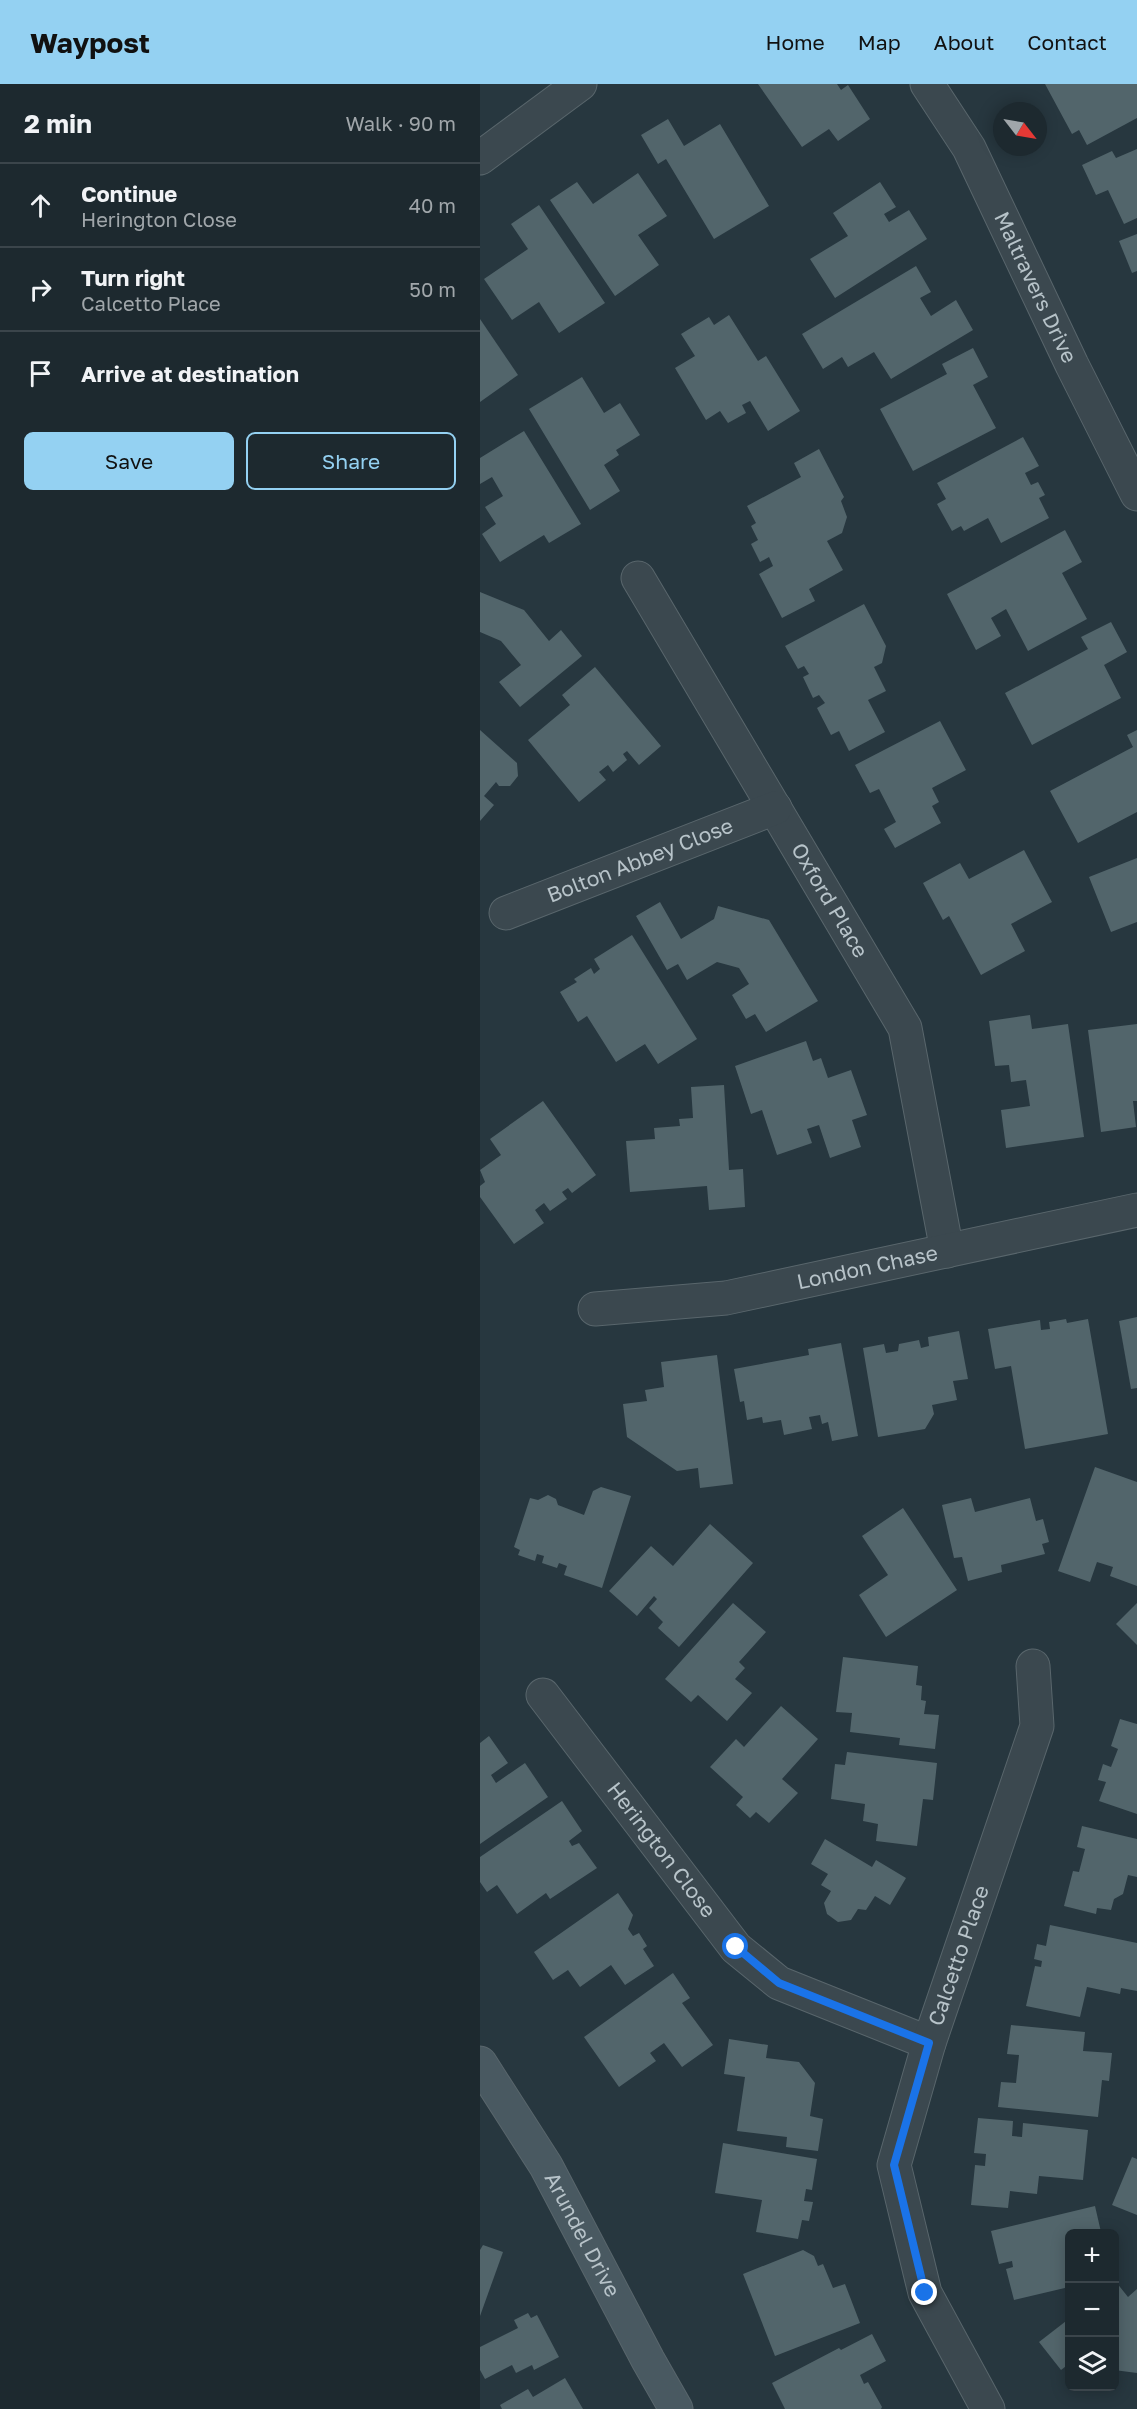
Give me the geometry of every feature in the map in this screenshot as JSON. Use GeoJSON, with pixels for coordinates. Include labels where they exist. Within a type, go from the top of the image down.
{"type":"FeatureCollection","features":[{"type":"Feature","properties":{"kind":"main road","name":"Arundel Drive"},"geometry":{"type":"LineString","coordinates":[[480,2063],[546,2166],[676,2409]]}},
{"type":"Feature","properties":{"kind":"street"},"geometry":{"type":"LineString","coordinates":[[480,158],[580,84]]}},
{"type":"Feature","properties":{"kind":"street","name":"Maltravers Drive"},"geometry":{"type":"LineString","coordinates":[[927,84],[969,148],[1072,365],[1137,494]]}},
{"type":"Feature","properties":{"kind":"street","name":"Oxford Place"},"geometry":{"type":"LineString","coordinates":[[638,578],[905,1028],[947,1251]]}},
{"type":"Feature","properties":{"kind":"street","name":"Bolton Abbey Close"},"geometry":{"type":"LineString","coordinates":[[506,913],[775,808]]}},
{"type":"Feature","properties":{"kind":"street","name":"London Chase"},"geometry":{"type":"LineString","coordinates":[[595,1309],[726,1298],[1137,1210]]}},
{"type":"Feature","properties":{"kind":"street","name":"Calcetto Place"},"geometry":{"type":"LineString","coordinates":[[988,2409],[925,2293],[894,2165],[929,2043],[1037,1726],[1033,1666]]}},
{"type":"Feature","properties":{"kind":"street","name":"Herington Close"},"geometry":{"type":"LineString","coordinates":[[543,1695],[736,1947],[779,1983],[929,2043]]}},
{"type":"Feature","properties":{"kind":"building"},"geometry":{"type":"Polygon","coordinates":[[[758,84],[837,84],[841,90],[848,85],[870,119],[838,141],[829,129],[802,147],[758,84]]]}},
{"type":"Feature","properties":{"kind":"building"},"geometry":{"type":"Polygon","coordinates":[[[1045,84],[1137,84],[1137,118],[1087,145],[1079,130],[1072,134],[1045,84]]]}},
{"type":"Feature","properties":{"kind":"building"},"geometry":{"type":"Polygon","coordinates":[[[668,119],[684,146],[720,124],[769,206],[714,239],[666,159],[658,164],[641,135],[668,119]]]}},
{"type":"Feature","properties":{"kind":"building"},"geometry":{"type":"Polygon","coordinates":[[[1137,149],[1137,218],[1124,224],[1108,190],[1096,195],[1082,165],[1112,151],[1116,158],[1137,149]]]}},
{"type":"Feature","properties":{"kind":"building"},"geometry":{"type":"Polygon","coordinates":[[[638,173],[667,216],[638,235],[659,265],[615,296],[550,200],[577,182],[593,204],[638,173]]]}},
{"type":"Feature","properties":{"kind":"building"},"geometry":{"type":"Polygon","coordinates":[[[880,182],[896,207],[884,214],[889,222],[909,210],[927,239],[835,298],[810,259],[848,236],[833,213],[880,182]]]}},
{"type":"Feature","properties":{"kind":"building"},"geometry":{"type":"Polygon","coordinates":[[[539,205],[605,303],[559,333],[539,302],[512,320],[484,279],[528,249],[511,224],[539,205]]]}},
{"type":"Feature","properties":{"kind":"building"},"geometry":{"type":"Polygon","coordinates":[[[1137,234],[1137,271],[1132,273],[1119,241],[1137,234]]]}},
{"type":"Feature","properties":{"kind":"building"},"geometry":{"type":"Polygon","coordinates":[[[916,266],[931,292],[920,298],[931,316],[956,300],[973,330],[891,379],[874,352],[848,367],[842,357],[823,369],[802,334],[916,266]]]}},
{"type":"Feature","properties":{"kind":"building"},"geometry":{"type":"Polygon","coordinates":[[[729,315],[758,361],[766,356],[800,411],[768,431],[750,401],[742,405],[746,413],[728,423],[720,411],[706,420],[675,368],[695,356],[681,334],[709,317],[714,325],[729,315]]]}},
{"type":"Feature","properties":{"kind":"building"},"geometry":{"type":"Polygon","coordinates":[[[480,319],[518,375],[480,402],[480,319]]]}},
{"type":"Feature","properties":{"kind":"building"},"geometry":{"type":"Polygon","coordinates":[[[973,348],[988,377],[973,385],[996,428],[913,471],[880,409],[947,374],[942,364],[973,348]]]}},
{"type":"Feature","properties":{"kind":"building"},"geometry":{"type":"Polygon","coordinates":[[[582,377],[604,413],[620,403],[640,435],[616,450],[619,455],[604,465],[620,491],[590,510],[529,409],[582,377]]]}},
{"type":"Feature","properties":{"kind":"building"},"geometry":{"type":"Polygon","coordinates":[[[524,431],[581,524],[549,543],[544,535],[500,562],[482,534],[496,524],[485,507],[503,496],[492,477],[480,484],[480,458],[524,431]]]}},
{"type":"Feature","properties":{"kind":"building"},"geometry":{"type":"Polygon","coordinates":[[[1023,437],[1039,466],[1025,473],[1031,485],[1038,482],[1045,495],[1039,498],[1049,518],[1001,543],[988,518],[964,531],[961,526],[952,531],[937,504],[946,499],[937,483],[1023,437]]]}},
{"type":"Feature","properties":{"kind":"building"},"geometry":{"type":"Polygon","coordinates":[[[819,449],[844,497],[841,501],[847,517],[842,533],[827,541],[843,570],[809,589],[815,601],[782,618],[759,574],[773,566],[769,557],[760,562],[751,544],[758,540],[751,526],[756,523],[747,506],[801,477],[794,463],[819,449]]]}},
{"type":"Feature","properties":{"kind":"building"},"geometry":{"type":"Polygon","coordinates":[[[1065,530],[1082,562],[1062,573],[1087,619],[1028,651],[1006,609],[991,618],[1001,636],[976,650],[947,594],[1065,530]]]}},
{"type":"Feature","properties":{"kind":"building"},"geometry":{"type":"Polygon","coordinates":[[[480,592],[524,610],[549,641],[561,630],[582,656],[520,707],[499,682],[521,665],[501,641],[480,632],[480,592]]]}},
{"type":"Feature","properties":{"kind":"building"},"geometry":{"type":"Polygon","coordinates":[[[864,604],[886,646],[882,663],[874,667],[886,691],[868,700],[885,732],[849,751],[839,731],[831,735],[817,708],[825,703],[819,695],[813,698],[803,677],[809,674],[804,666],[798,669],[785,646],[864,604]]]}},
{"type":"Feature","properties":{"kind":"building"},"geometry":{"type":"Polygon","coordinates":[[[1111,622],[1127,652],[1104,665],[1121,698],[1032,745],[1005,693],[1088,649],[1081,637],[1111,622]]]}},
{"type":"Feature","properties":{"kind":"building"},"geometry":{"type":"Polygon","coordinates":[[[595,667],[661,746],[639,765],[627,751],[623,754],[627,760],[613,772],[608,765],[599,772],[606,780],[579,802],[528,740],[570,705],[562,695],[595,667]]]}},
{"type":"Feature","properties":{"kind":"building"},"geometry":{"type":"Polygon","coordinates":[[[940,721],[966,770],[932,788],[939,802],[932,806],[941,823],[895,848],[884,829],[896,822],[879,789],[870,793],[855,765],[940,721]]]}},
{"type":"Feature","properties":{"kind":"building"},"geometry":{"type":"Polygon","coordinates":[[[480,730],[517,763],[518,776],[510,786],[499,786],[496,782],[484,796],[494,805],[480,821],[480,730]]]}},
{"type":"Feature","properties":{"kind":"building"},"geometry":{"type":"Polygon","coordinates":[[[1137,730],[1137,812],[1078,843],[1050,791],[1133,747],[1127,735],[1137,730]]]}},
{"type":"Feature","properties":{"kind":"building"},"geometry":{"type":"Polygon","coordinates":[[[1024,850],[1052,902],[1011,924],[1025,951],[981,975],[949,916],[943,920],[923,883],[960,863],[969,879],[1024,850]]]}},
{"type":"Feature","properties":{"kind":"building"},"geometry":{"type":"Polygon","coordinates":[[[1137,858],[1137,922],[1111,932],[1089,877],[1137,858]]]}},
{"type":"Feature","properties":{"kind":"building"},"geometry":{"type":"Polygon","coordinates":[[[660,902],[681,939],[714,919],[718,906],[769,920],[818,1001],[766,1032],[755,1014],[746,1019],[732,995],[749,984],[739,968],[717,962],[687,980],[678,964],[667,970],[636,916],[660,902]]]}},
{"type":"Feature","properties":{"kind":"building"},"geometry":{"type":"Polygon","coordinates":[[[632,935],[697,1039],[658,1064],[645,1044],[616,1062],[587,1016],[578,1022],[560,992],[577,982],[574,979],[591,968],[594,974],[600,969],[594,959],[632,935]]]}},
{"type":"Feature","properties":{"kind":"building"},"geometry":{"type":"Polygon","coordinates":[[[1030,1015],[1032,1029],[1068,1024],[1084,1137],[1006,1148],[1001,1110],[1030,1106],[1026,1080],[1011,1082],[1009,1065],[995,1066],[989,1021],[1030,1015]]]}},
{"type":"Feature","properties":{"kind":"building"},"geometry":{"type":"Polygon","coordinates":[[[1137,1024],[1137,1101],[1133,1101],[1136,1127],[1101,1132],[1088,1030],[1137,1024]]]}},
{"type":"Feature","properties":{"kind":"building"},"geometry":{"type":"Polygon","coordinates":[[[806,1041],[813,1061],[821,1058],[828,1078],[851,1070],[867,1115],[852,1120],[861,1147],[830,1158],[819,1125],[807,1129],[812,1143],[777,1155],[762,1110],[751,1114],[735,1066],[806,1041]]]}},
{"type":"Feature","properties":{"kind":"building"},"geometry":{"type":"Polygon","coordinates":[[[724,1085],[729,1170],[743,1169],[745,1207],[709,1210],[707,1186],[630,1192],[626,1141],[655,1139],[654,1128],[680,1126],[679,1119],[693,1118],[691,1087],[724,1085]]]}},
{"type":"Feature","properties":{"kind":"building"},"geometry":{"type":"Polygon","coordinates":[[[543,1101],[596,1175],[572,1193],[568,1188],[562,1192],[567,1199],[550,1211],[544,1203],[535,1210],[544,1223],[514,1244],[480,1197],[480,1186],[485,1182],[480,1170],[501,1155],[490,1139],[543,1101]]]}},
{"type":"Feature","properties":{"kind":"building"},"geometry":{"type":"Polygon","coordinates":[[[1137,1317],[1137,1388],[1131,1389],[1119,1321],[1137,1317]]]}},
{"type":"Feature","properties":{"kind":"building"},"geometry":{"type":"Polygon","coordinates":[[[1066,1319],[1067,1323],[1088,1319],[1108,1434],[1025,1449],[1011,1366],[995,1369],[988,1329],[1040,1320],[1041,1330],[1050,1329],[1049,1322],[1066,1319]]]}},
{"type":"Feature","properties":{"kind":"building"},"geometry":{"type":"Polygon","coordinates":[[[959,1331],[968,1379],[953,1381],[957,1400],[932,1405],[934,1414],[925,1429],[878,1437],[863,1348],[884,1344],[886,1353],[898,1351],[899,1344],[919,1340],[921,1348],[929,1346],[928,1337],[959,1331]]]}},
{"type":"Feature","properties":{"kind":"building"},"geometry":{"type":"Polygon","coordinates":[[[841,1343],[858,1436],[832,1441],[828,1422],[822,1424],[820,1415],[809,1417],[812,1429],[784,1435],[781,1420],[763,1423],[762,1417],[747,1420],[744,1401],[740,1402],[734,1369],[809,1355],[808,1349],[841,1343]]]}},
{"type":"Feature","properties":{"kind":"building"},"geometry":{"type":"Polygon","coordinates":[[[717,1355],[733,1484],[700,1488],[698,1468],[677,1471],[627,1437],[623,1404],[647,1401],[645,1390],[664,1387],[661,1362],[717,1355]]]}},
{"type":"Feature","properties":{"kind":"building"},"geometry":{"type":"Polygon","coordinates":[[[1095,1467],[1137,1482],[1137,1586],[1110,1576],[1113,1567],[1097,1562],[1090,1582],[1058,1571],[1095,1467]]]}},
{"type":"Feature","properties":{"kind":"building"},"geometry":{"type":"Polygon","coordinates":[[[601,1487],[631,1496],[602,1588],[564,1575],[567,1566],[559,1563],[557,1568],[542,1563],[544,1556],[537,1554],[535,1561],[518,1555],[520,1550],[514,1547],[530,1498],[538,1500],[548,1495],[556,1499],[558,1505],[584,1515],[593,1491],[601,1487]]]}},
{"type":"Feature","properties":{"kind":"building"},"geometry":{"type":"Polygon","coordinates":[[[971,1498],[975,1512],[1030,1498],[1036,1521],[1043,1519],[1049,1542],[1042,1544],[1045,1554],[1001,1565],[1002,1572],[968,1581],[962,1557],[954,1558],[942,1505],[971,1498]]]}},
{"type":"Feature","properties":{"kind":"building"},"geometry":{"type":"Polygon","coordinates":[[[903,1508],[957,1590],[886,1637],[859,1595],[888,1575],[862,1536],[903,1508]]]}},
{"type":"Feature","properties":{"kind":"building"},"geometry":{"type":"Polygon","coordinates":[[[710,1524],[753,1563],[679,1647],[658,1628],[663,1622],[649,1608],[657,1599],[654,1596],[637,1616],[609,1591],[651,1546],[673,1566],[710,1524]]]}},
{"type":"Feature","properties":{"kind":"building"},"geometry":{"type":"Polygon","coordinates":[[[733,1603],[766,1632],[739,1662],[745,1668],[735,1679],[752,1693],[727,1721],[698,1695],[691,1702],[665,1679],[733,1603]]]}},
{"type":"Feature","properties":{"kind":"building"},"geometry":{"type":"Polygon","coordinates":[[[1137,1603],[1137,1645],[1116,1624],[1137,1603]]]}},
{"type":"Feature","properties":{"kind":"building"},"geometry":{"type":"Polygon","coordinates":[[[843,1657],[918,1666],[916,1685],[922,1686],[921,1700],[926,1701],[924,1714],[939,1715],[935,1749],[899,1745],[900,1738],[850,1732],[852,1713],[836,1712],[843,1657]]]}},
{"type":"Feature","properties":{"kind":"building"},"geometry":{"type":"Polygon","coordinates":[[[781,1706],[818,1739],[782,1779],[798,1793],[769,1823],[756,1812],[750,1818],[736,1805],[743,1797],[710,1767],[736,1739],[744,1747],[781,1706]]]}},
{"type":"Feature","properties":{"kind":"building"},"geometry":{"type":"Polygon","coordinates":[[[1120,1719],[1137,1724],[1137,1814],[1099,1801],[1106,1782],[1098,1780],[1103,1764],[1111,1767],[1118,1749],[1111,1746],[1120,1719]]]}},
{"type":"Feature","properties":{"kind":"building"},"geometry":{"type":"Polygon","coordinates":[[[489,1736],[508,1763],[491,1775],[496,1783],[525,1763],[548,1797],[480,1844],[480,1743],[489,1736]]]}},
{"type":"Feature","properties":{"kind":"building"},"geometry":{"type":"Polygon","coordinates":[[[847,1752],[937,1763],[933,1800],[923,1799],[917,1846],[876,1841],[878,1824],[863,1821],[865,1804],[831,1799],[835,1764],[845,1765],[847,1752]]]}},
{"type":"Feature","properties":{"kind":"building"},"geometry":{"type":"Polygon","coordinates":[[[562,1801],[582,1831],[569,1841],[572,1846],[579,1843],[597,1868],[550,1899],[546,1893],[517,1914],[497,1885],[487,1892],[480,1882],[480,1857],[562,1801]]]}},
{"type":"Feature","properties":{"kind":"building"},"geometry":{"type":"Polygon","coordinates":[[[1082,1826],[1137,1839],[1137,1877],[1128,1875],[1123,1894],[1114,1899],[1111,1910],[1097,1908],[1096,1914],[1064,1906],[1073,1871],[1079,1872],[1085,1849],[1077,1847],[1082,1826]]]}},
{"type":"Feature","properties":{"kind":"building"},"geometry":{"type":"Polygon","coordinates":[[[825,1839],[872,1867],[876,1860],[906,1878],[890,1905],[875,1896],[866,1910],[858,1909],[851,1920],[838,1922],[827,1914],[824,1903],[831,1891],[821,1885],[828,1874],[811,1864],[825,1839]]]}},
{"type":"Feature","properties":{"kind":"building"},"geometry":{"type":"Polygon","coordinates":[[[618,1893],[633,1915],[628,1929],[633,1936],[639,1933],[647,1946],[643,1949],[654,1966],[625,1985],[611,1965],[580,1987],[568,1970],[553,1980],[534,1952],[618,1893]]]}},
{"type":"Feature","properties":{"kind":"building"},"geometry":{"type":"Polygon","coordinates":[[[1050,1925],[1137,1943],[1137,1991],[1121,1988],[1120,1994],[1087,1987],[1080,2017],[1026,2006],[1035,1966],[1041,1967],[1042,1961],[1034,1959],[1037,1944],[1046,1946],[1050,1925]]]}},
{"type":"Feature","properties":{"kind":"building"},"geometry":{"type":"Polygon","coordinates":[[[673,1973],[690,1998],[682,2003],[713,2045],[682,2067],[664,2043],[650,2053],[656,2061],[619,2087],[584,2037],[673,1973]]]}},
{"type":"Feature","properties":{"kind":"building"},"geometry":{"type":"Polygon","coordinates":[[[1011,2025],[1085,2032],[1083,2051],[1112,2053],[1109,2081],[1102,2080],[1098,2117],[998,2107],[1001,2082],[1016,2083],[1019,2055],[1007,2054],[1011,2025]]]}},
{"type":"Feature","properties":{"kind":"building"},"geometry":{"type":"Polygon","coordinates":[[[729,2039],[768,2045],[766,2058],[799,2062],[815,2083],[810,2116],[823,2119],[818,2151],[786,2147],[787,2137],[737,2131],[745,2077],[724,2074],[729,2039]]]}},
{"type":"Feature","properties":{"kind":"building"},"geometry":{"type":"Polygon","coordinates":[[[978,2118],[1013,2121],[1012,2136],[1022,2137],[1023,2123],[1088,2130],[1083,2180],[1039,2176],[1037,2194],[1010,2191],[1008,2208],[971,2205],[975,2165],[985,2166],[986,2154],[974,2153],[978,2118]]]}},
{"type":"Feature","properties":{"kind":"building"},"geometry":{"type":"Polygon","coordinates":[[[723,2143],[817,2159],[812,2190],[806,2189],[804,2201],[813,2202],[809,2221],[802,2220],[798,2239],[756,2232],[762,2200],[715,2193],[723,2143]]]}},
{"type":"Feature","properties":{"kind":"building"},"geometry":{"type":"Polygon","coordinates":[[[1132,2157],[1137,2159],[1137,2215],[1112,2205],[1132,2157]]]}},
{"type":"Feature","properties":{"kind":"building"},"geometry":{"type":"Polygon","coordinates":[[[1095,2206],[1100,2229],[1065,2229],[1065,2288],[1014,2300],[1006,2269],[1013,2267],[1012,2261],[999,2264],[991,2231],[1095,2206]]]}},
{"type":"Feature","properties":{"kind":"building"},"geometry":{"type":"Polygon","coordinates":[[[483,2245],[503,2252],[480,2316],[480,2250],[483,2245]]]}},
{"type":"Feature","properties":{"kind":"building"},"geometry":{"type":"Polygon","coordinates":[[[803,2250],[814,2256],[818,2266],[823,2264],[833,2288],[845,2284],[860,2323],[775,2356],[743,2274],[803,2250]]]}},
{"type":"Feature","properties":{"kind":"building"},"geometry":{"type":"Polygon","coordinates":[[[1119,2286],[1128,2297],[1137,2289],[1137,2373],[1119,2371],[1119,2286]]]}},
{"type":"Feature","properties":{"kind":"building"},"geometry":{"type":"Polygon","coordinates":[[[528,2313],[531,2318],[537,2315],[559,2357],[534,2370],[532,2365],[516,2373],[512,2365],[485,2379],[480,2370],[480,2347],[518,2328],[514,2320],[528,2313]]]}},
{"type":"Feature","properties":{"kind":"building"},"geometry":{"type":"Polygon","coordinates":[[[1065,2322],[1065,2367],[1061,2370],[1039,2342],[1065,2322]]]}},
{"type":"Feature","properties":{"kind":"building"},"geometry":{"type":"Polygon","coordinates":[[[872,2334],[886,2361],[860,2375],[864,2384],[868,2382],[881,2409],[785,2409],[772,2383],[839,2348],[841,2350],[872,2334]]]}},
{"type":"Feature","properties":{"kind":"building"},"geometry":{"type":"Polygon","coordinates":[[[565,2378],[583,2409],[502,2409],[500,2405],[528,2389],[533,2397],[565,2378]]]}},
{"type":"Feature","properties":{"kind":"route"},"geometry":{"type":"LineString","coordinates":[[736,1947],[779,1983],[929,2043],[894,2165],[925,2293]]}}]}
